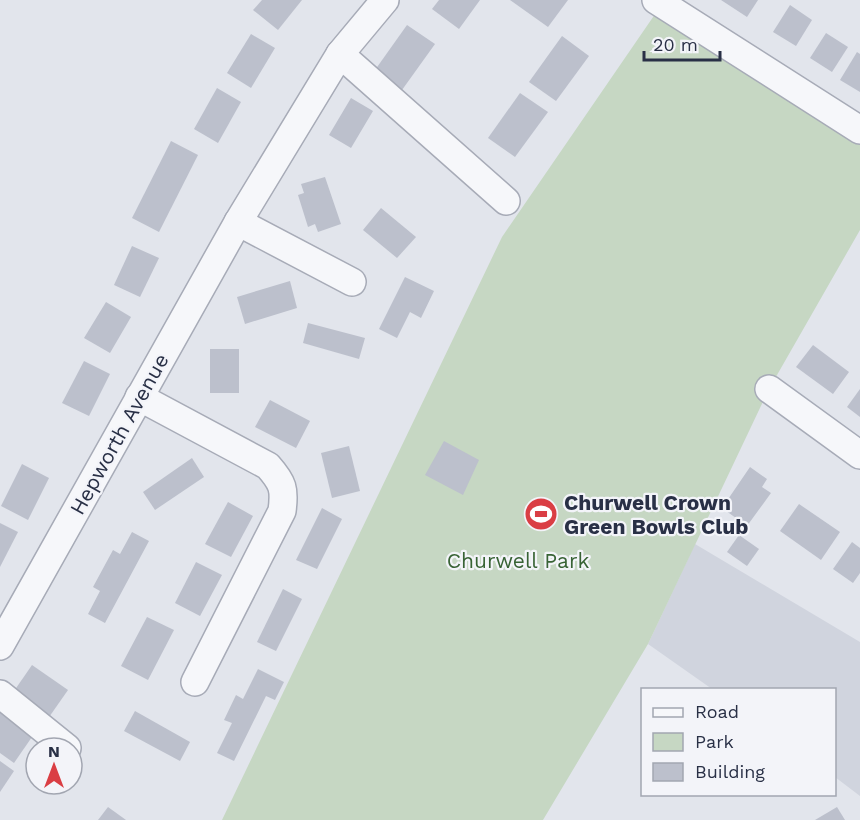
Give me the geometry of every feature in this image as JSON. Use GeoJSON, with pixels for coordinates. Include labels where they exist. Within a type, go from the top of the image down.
{"type":"FeatureCollection","features":[{"type":"Feature","properties":{"kind":"street","name":"Hepworth Avenue"},"geometry":{"type":"LineString","coordinates":[[0,646],[238,222],[340,54],[385,0]]}},
{"type":"Feature","properties":{"kind":"street"},"geometry":{"type":"LineString","coordinates":[[656,0],[860,130]]}},
{"type":"Feature","properties":{"kind":"street"},"geometry":{"type":"LineString","coordinates":[[340,54],[506,201]]}},
{"type":"Feature","properties":{"kind":"street"},"geometry":{"type":"LineString","coordinates":[[238,222],[352,282]]}},
{"type":"Feature","properties":{"kind":"street"},"geometry":{"type":"LineString","coordinates":[[769,389],[860,455]]}},
{"type":"Feature","properties":{"kind":"street"},"geometry":{"type":"LineString","coordinates":[[139,397],[268,466],[281,480],[284,495],[282,511],[195,682]]}},
{"type":"Feature","properties":{"kind":"street"},"geometry":{"type":"LineString","coordinates":[[0,694],[52,736]]}},
{"type":"Feature","properties":{"kind":"shaded area"},"geometry":{"type":"Polygon","coordinates":[[[695,544],[860,642],[860,796],[836,778],[836,688],[711,688],[648,644],[695,544]]]}},
{"type":"Feature","properties":{"kind":"green space","name":"Churwell Park"},"geometry":{"type":"Polygon","coordinates":[[[662,4],[860,130],[860,230],[769,389],[648,644],[543,820],[222,820],[502,237],[662,4]]]}},
{"type":"Feature","properties":{"kind":"building"},"geometry":{"type":"Polygon","coordinates":[[[262,0],[302,0],[278,30],[253,10],[262,0]]]}},
{"type":"Feature","properties":{"kind":"building"},"geometry":{"type":"Polygon","coordinates":[[[439,0],[480,0],[459,29],[432,9],[439,0]]]}},
{"type":"Feature","properties":{"kind":"building"},"geometry":{"type":"Polygon","coordinates":[[[510,0],[568,0],[548,27],[510,0]]]}},
{"type":"Feature","properties":{"kind":"building"},"geometry":{"type":"Polygon","coordinates":[[[721,0],[758,0],[747,17],[721,0]]]}},
{"type":"Feature","properties":{"kind":"building"},"geometry":{"type":"Polygon","coordinates":[[[790,5],[812,20],[796,46],[773,32],[790,5]]]}},
{"type":"Feature","properties":{"kind":"building"},"geometry":{"type":"Polygon","coordinates":[[[407,25],[435,44],[402,90],[375,70],[407,25]]]}},
{"type":"Feature","properties":{"kind":"building"},"geometry":{"type":"Polygon","coordinates":[[[826,33],[848,47],[832,72],[810,58],[826,33]]]}},
{"type":"Feature","properties":{"kind":"building"},"geometry":{"type":"Polygon","coordinates":[[[251,34],[275,48],[251,88],[227,73],[251,34]]]}},
{"type":"Feature","properties":{"kind":"building"},"geometry":{"type":"Polygon","coordinates":[[[562,36],[589,56],[556,101],[529,82],[562,36]]]}},
{"type":"Feature","properties":{"kind":"building"},"geometry":{"type":"Polygon","coordinates":[[[857,52],[860,54],[860,92],[840,80],[857,52]]]}},
{"type":"Feature","properties":{"kind":"building"},"geometry":{"type":"Polygon","coordinates":[[[217,88],[241,102],[218,143],[194,129],[217,88]]]}},
{"type":"Feature","properties":{"kind":"building"},"geometry":{"type":"Polygon","coordinates":[[[520,93],[548,112],[515,157],[488,138],[520,93]]]}},
{"type":"Feature","properties":{"kind":"building"},"geometry":{"type":"Polygon","coordinates":[[[351,98],[373,111],[351,148],[329,135],[351,98]]]}},
{"type":"Feature","properties":{"kind":"building"},"geometry":{"type":"Polygon","coordinates":[[[171,141],[198,155],[159,232],[132,218],[171,141]]]}},
{"type":"Feature","properties":{"kind":"building"},"geometry":{"type":"Polygon","coordinates":[[[325,177],[341,224],[318,232],[315,224],[308,227],[298,195],[304,193],[301,184],[325,177]]]}},
{"type":"Feature","properties":{"kind":"building"},"geometry":{"type":"Polygon","coordinates":[[[381,208],[416,237],[397,258],[363,230],[381,208]]]}},
{"type":"Feature","properties":{"kind":"building"},"geometry":{"type":"Polygon","coordinates":[[[132,246],[159,258],[140,297],[114,285],[132,246]]]}},
{"type":"Feature","properties":{"kind":"building"},"geometry":{"type":"Polygon","coordinates":[[[405,277],[434,291],[421,318],[410,312],[397,338],[379,329],[405,277]]]}},
{"type":"Feature","properties":{"kind":"building"},"geometry":{"type":"Polygon","coordinates":[[[290,281],[297,308],[245,324],[237,297],[290,281]]]}},
{"type":"Feature","properties":{"kind":"building"},"geometry":{"type":"Polygon","coordinates":[[[106,302],[131,317],[110,353],[84,338],[106,302]]]}},
{"type":"Feature","properties":{"kind":"building"},"geometry":{"type":"Polygon","coordinates":[[[308,323],[365,338],[359,359],[303,343],[308,323]]]}},
{"type":"Feature","properties":{"kind":"building"},"geometry":{"type":"Polygon","coordinates":[[[813,345],[849,372],[833,394],[796,367],[813,345]]]}},
{"type":"Feature","properties":{"kind":"building"},"geometry":{"type":"Polygon","coordinates":[[[210,349],[239,349],[239,393],[210,393],[210,349]]]}},
{"type":"Feature","properties":{"kind":"building"},"geometry":{"type":"Polygon","coordinates":[[[84,361],[110,374],[89,416],[62,403],[84,361]]]}},
{"type":"Feature","properties":{"kind":"building"},"geometry":{"type":"Polygon","coordinates":[[[860,389],[860,417],[847,407],[860,389]]]}},
{"type":"Feature","properties":{"kind":"building"},"geometry":{"type":"Polygon","coordinates":[[[270,400],[310,421],[296,448],[255,427],[270,400]]]}},
{"type":"Feature","properties":{"kind":"building"},"geometry":{"type":"Polygon","coordinates":[[[444,441],[479,460],[463,495],[425,475],[444,441]]]}},
{"type":"Feature","properties":{"kind":"building"},"geometry":{"type":"Polygon","coordinates":[[[349,446],[360,491],[332,498],[321,453],[349,446]]]}},
{"type":"Feature","properties":{"kind":"building"},"geometry":{"type":"Polygon","coordinates":[[[192,458],[204,477],[155,510],[143,492],[192,458]]]}},
{"type":"Feature","properties":{"kind":"building"},"geometry":{"type":"Polygon","coordinates":[[[22,464],[49,478],[28,520],[1,506],[22,464]]]}},
{"type":"Feature","properties":{"kind":"building"},"geometry":{"type":"Polygon","coordinates":[[[750,467],[767,479],[762,487],[771,493],[747,526],[722,508],[750,467]]]}},
{"type":"Feature","properties":{"kind":"building"},"geometry":{"type":"Polygon","coordinates":[[[228,502],[253,516],[231,557],[205,544],[228,502]]]}},
{"type":"Feature","properties":{"kind":"building"},"geometry":{"type":"Polygon","coordinates":[[[799,504],[840,532],[821,560],[780,531],[799,504]]]}},
{"type":"Feature","properties":{"kind":"building"},"geometry":{"type":"Polygon","coordinates":[[[322,508],[342,519],[317,569],[296,560],[322,508]]]}},
{"type":"Feature","properties":{"kind":"building"},"geometry":{"type":"Polygon","coordinates":[[[0,523],[18,532],[0,567],[0,523]]]}},
{"type":"Feature","properties":{"kind":"building"},"geometry":{"type":"Polygon","coordinates":[[[132,532],[149,541],[105,623],[88,614],[100,591],[93,587],[113,550],[120,554],[132,532]]]}},
{"type":"Feature","properties":{"kind":"building"},"geometry":{"type":"Polygon","coordinates":[[[739,535],[759,549],[747,566],[727,552],[739,535]]]}},
{"type":"Feature","properties":{"kind":"building"},"geometry":{"type":"Polygon","coordinates":[[[852,542],[860,548],[860,573],[853,583],[833,569],[852,542]]]}},
{"type":"Feature","properties":{"kind":"building"},"geometry":{"type":"Polygon","coordinates":[[[196,562],[222,575],[200,616],[175,603],[196,562]]]}},
{"type":"Feature","properties":{"kind":"building"},"geometry":{"type":"Polygon","coordinates":[[[283,589],[302,599],[276,651],[257,642],[283,589]]]}},
{"type":"Feature","properties":{"kind":"building"},"geometry":{"type":"Polygon","coordinates":[[[147,617],[174,630],[148,680],[121,666],[147,617]]]}},
{"type":"Feature","properties":{"kind":"building"},"geometry":{"type":"Polygon","coordinates":[[[32,665],[68,690],[47,720],[12,694],[32,665]]]}},
{"type":"Feature","properties":{"kind":"building"},"geometry":{"type":"Polygon","coordinates":[[[258,669],[284,682],[275,700],[266,696],[234,761],[217,753],[232,723],[224,720],[236,695],[243,699],[258,669]]]}},
{"type":"Feature","properties":{"kind":"building"},"geometry":{"type":"Polygon","coordinates":[[[0,710],[34,734],[24,736],[24,748],[14,763],[0,753],[0,710]]]}},
{"type":"Feature","properties":{"kind":"building"},"geometry":{"type":"Polygon","coordinates":[[[135,711],[190,742],[180,761],[124,731],[135,711]]]}},
{"type":"Feature","properties":{"kind":"building"},"geometry":{"type":"Polygon","coordinates":[[[0,761],[14,771],[0,792],[0,761]]]}},
{"type":"Feature","properties":{"kind":"building"},"geometry":{"type":"Polygon","coordinates":[[[108,807],[126,820],[98,820],[108,807]]]}},
{"type":"Feature","properties":{"kind":"building"},"geometry":{"type":"Polygon","coordinates":[[[837,807],[845,820],[815,820],[837,807]]]}},
{"type":"Feature","properties":{"kind":"place","name":"Churwell Crown Green Bowls Club"},"geometry":{"type":"Point","coordinates":[541,514]}}]}
